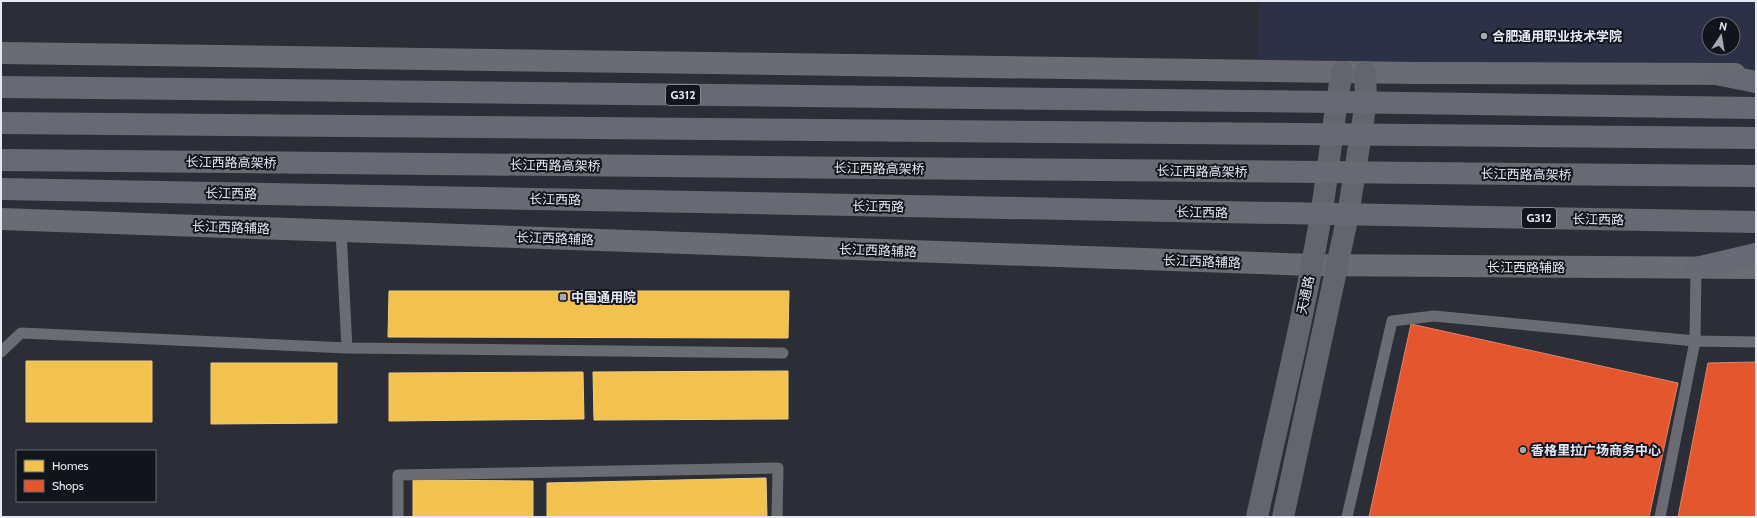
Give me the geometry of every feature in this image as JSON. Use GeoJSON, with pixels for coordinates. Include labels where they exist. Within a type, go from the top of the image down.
{"type":"FeatureCollection","features":[{"type":"Feature","properties":{"kind":"highway"},"geometry":{"type":"LineString","coordinates":[[1716,74],[1756,82]]}},
{"type":"Feature","properties":{"kind":"highway","name":"G312"},"geometry":{"type":"LineString","coordinates":[[1,87],[1366,102],[1756,108]]}},
{"type":"Feature","properties":{"kind":"highway"},"geometry":{"type":"LineString","coordinates":[[1,123],[1756,138]]}},
{"type":"Feature","properties":{"kind":"highway","name":"长江西路高架桥"},"geometry":{"type":"LineString","coordinates":[[1,160],[1756,176]]}},
{"type":"Feature","properties":{"kind":"highway","name":"长江西路"},"geometry":{"type":"LineString","coordinates":[[1,188],[1756,222]]}},
{"type":"Feature","properties":{"kind":"highway"},"geometry":{"type":"LineString","coordinates":[[1696,268],[1756,254]]}},
{"type":"Feature","properties":{"kind":"street"},"geometry":{"type":"LineString","coordinates":[[1,53],[1342,72],[1756,74]]}},
{"type":"Feature","properties":{"kind":"street","name":"天通路"},"geometry":{"type":"LineString","coordinates":[[1257,517],[1312,265],[1321,214],[1336,102],[1342,72]]}},
{"type":"Feature","properties":{"kind":"street","name":"天通路"},"geometry":{"type":"LineString","coordinates":[[1283,517],[1348,215],[1366,102],[1365,72]]}},
{"type":"Feature","properties":{"kind":"street","name":"长江西路辅路"},"geometry":{"type":"LineString","coordinates":[[1,219],[1312,265],[1756,268]]}},
{"type":"Feature","properties":{"kind":"lane"},"geometry":{"type":"LineString","coordinates":[[341,231],[347,348]]}},
{"type":"Feature","properties":{"kind":"lane"},"geometry":{"type":"LineString","coordinates":[[1660,517],[1695,342],[1696,268]]}},
{"type":"Feature","properties":{"kind":"lane"},"geometry":{"type":"LineString","coordinates":[[1347,517],[1392,321],[1434,316],[1695,342],[1756,342]]}},
{"type":"Feature","properties":{"kind":"lane"},"geometry":{"type":"LineString","coordinates":[[1,352],[21,333],[347,348],[783,353]]}},
{"type":"Feature","properties":{"kind":"lane"},"geometry":{"type":"LineString","coordinates":[[398,517],[398,475],[778,468],[777,517]]}},
{"type":"Feature","properties":{"kind":"shaded area","name":"合肥通用职业技术学院"},"geometry":{"type":"Polygon","coordinates":[[[1259,1],[1756,1],[1756,75],[1258,70],[1259,1]]]}},
{"type":"Feature","properties":{"kind":"building: Homes"},"geometry":{"type":"Polygon","coordinates":[[[389,291],[789,291],[788,338],[388,337],[389,291]]]}},
{"type":"Feature","properties":{"kind":"building: Homes"},"geometry":{"type":"Polygon","coordinates":[[[26,361],[152,361],[152,422],[26,422],[26,361]]]}},
{"type":"Feature","properties":{"kind":"building: Homes"},"geometry":{"type":"Polygon","coordinates":[[[211,363],[337,363],[337,423],[211,424],[211,363]]]}},
{"type":"Feature","properties":{"kind":"building: Homes"},"geometry":{"type":"Polygon","coordinates":[[[788,371],[788,419],[594,420],[593,372],[788,371]]]}},
{"type":"Feature","properties":{"kind":"building: Homes"},"geometry":{"type":"Polygon","coordinates":[[[583,372],[584,419],[389,421],[389,373],[583,372]]]}},
{"type":"Feature","properties":{"kind":"building: Homes"},"geometry":{"type":"Polygon","coordinates":[[[766,478],[767,517],[547,517],[547,483],[766,478]]]}},
{"type":"Feature","properties":{"kind":"building: Homes"},"geometry":{"type":"Polygon","coordinates":[[[413,480],[533,481],[533,517],[413,517],[413,480]]]}},
{"type":"Feature","properties":{"kind":"building: Shops","name":"香格里拉广场商务中心"},"geometry":{"type":"Polygon","coordinates":[[[1411,324],[1678,383],[1649,517],[1369,517],[1411,324]]]}},
{"type":"Feature","properties":{"kind":"building: Shops"},"geometry":{"type":"Polygon","coordinates":[[[1756,362],[1756,517],[1678,517],[1708,363],[1756,362]]]}},
{"type":"Feature","properties":{"kind":"place","name":"合肥通用职业技术学院"},"geometry":{"type":"Point","coordinates":[1484,36]}},
{"type":"Feature","properties":{"kind":"place","name":"中国通用院"},"geometry":{"type":"Point","coordinates":[563,297]}},
{"type":"Feature","properties":{"kind":"place","name":"香格里拉广场商务中心"},"geometry":{"type":"Point","coordinates":[1523,450]}}]}
